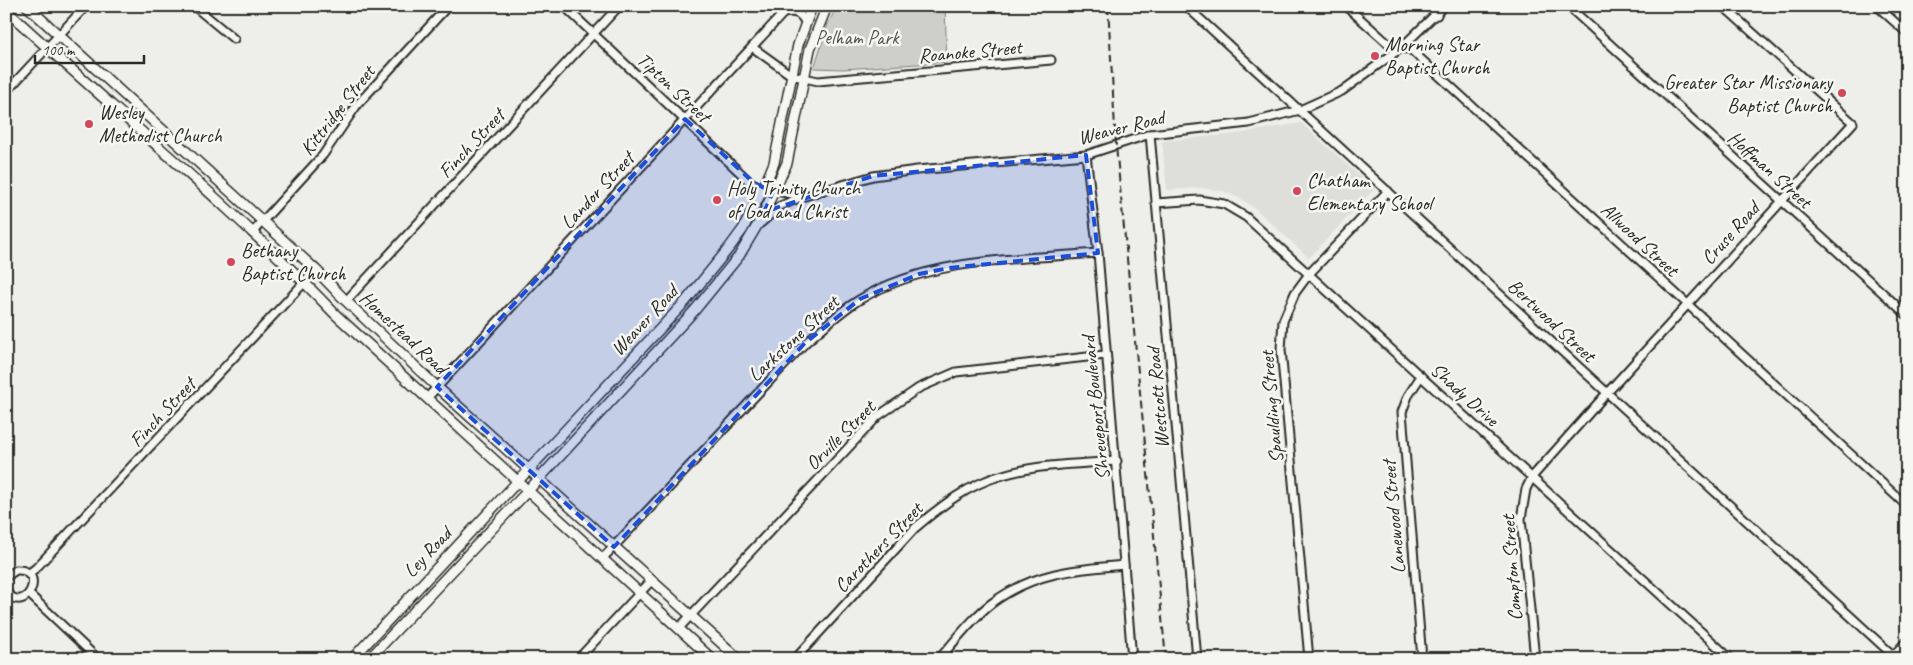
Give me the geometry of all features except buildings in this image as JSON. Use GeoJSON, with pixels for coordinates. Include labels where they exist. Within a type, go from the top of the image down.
{"type":"FeatureCollection","features":[{"type":"Feature","properties":{"kind":"main road","name":"Homestead Road"},"geometry":{"type":"LineString","coordinates":[[27,6],[316,270],[346,302],[437,387],[739,659]]}},
{"type":"Feature","properties":{"kind":"main road"},"geometry":{"type":"LineString","coordinates":[[763,189],[774,163],[798,45],[812,6]]}},
{"type":"Feature","properties":{"kind":"main road"},"geometry":{"type":"LineString","coordinates":[[774,192],[787,163],[810,49],[827,6]]}},
{"type":"Feature","properties":{"kind":"main road","name":"Homestead Road"},"geometry":{"type":"LineString","coordinates":[[6,10],[252,233],[336,314],[712,659]]}},
{"type":"Feature","properties":{"kind":"main road"},"geometry":{"type":"LineString","coordinates":[[134,126],[145,114]]}},
{"type":"Feature","properties":{"kind":"main road"},"geometry":{"type":"LineString","coordinates":[[203,188],[214,176]]}},
{"type":"Feature","properties":{"kind":"main road","name":"Weaver Road"},"geometry":{"type":"LineString","coordinates":[[529,470],[685,302],[729,248],[763,189]]}},
{"type":"Feature","properties":{"kind":"main road","name":"Weaver Road"},"geometry":{"type":"LineString","coordinates":[[539,479],[695,310],[739,256],[774,192]]}},
{"type":"Feature","properties":{"kind":"main road"},"geometry":{"type":"LineString","coordinates":[[664,324],[673,334]]}},
{"type":"Feature","properties":{"kind":"main road","name":"Ley Road"},"geometry":{"type":"LineString","coordinates":[[352,659],[529,470]]}},
{"type":"Feature","properties":{"kind":"main road","name":"Ley Road"},"geometry":{"type":"LineString","coordinates":[[369,659],[539,479]]}},
{"type":"Feature","properties":{"kind":"main road"},"geometry":{"type":"LineString","coordinates":[[417,589],[426,599]]}},
{"type":"Feature","properties":{"kind":"main road"},"geometry":{"type":"LineString","coordinates":[[360,650],[369,659]]}},
{"type":"Feature","properties":{"kind":"street"},"geometry":{"type":"LineString","coordinates":[[6,92],[86,6]]}},
{"type":"Feature","properties":{"kind":"street"},"geometry":{"type":"LineString","coordinates":[[194,6],[234,39]]}},
{"type":"Feature","properties":{"kind":"street","name":"Kittridge Street"},"geometry":{"type":"LineString","coordinates":[[252,233],[323,155],[357,105],[448,6]]}},
{"type":"Feature","properties":{"kind":"street","name":"Tipton Street"},"geometry":{"type":"LineString","coordinates":[[564,6],[749,181],[763,189]]}},
{"type":"Feature","properties":{"kind":"street","name":"Finch Street"},"geometry":{"type":"LineString","coordinates":[[346,302],[619,6]]}},
{"type":"Feature","properties":{"kind":"street","name":"Landor Street"},"geometry":{"type":"LineString","coordinates":[[428,397],[790,6]]}},
{"type":"Feature","properties":{"kind":"street","name":"Bertwood Street"},"geometry":{"type":"LineString","coordinates":[[1186,6],[1893,658]]}},
{"type":"Feature","properties":{"kind":"street","name":"Allwood Street"},"geometry":{"type":"LineString","coordinates":[[1346,6],[1393,48],[1410,49],[1907,506]]}},
{"type":"Feature","properties":{"kind":"street"},"geometry":{"type":"LineString","coordinates":[[1428,6],[1437,14]]}},
{"type":"Feature","properties":{"kind":"street","name":"Weaver Road"},"geometry":{"type":"LineString","coordinates":[[763,189],[805,196],[873,176],[917,170],[1086,155],[1150,134],[1249,123],[1300,110],[1342,91],[1401,48],[1444,6]]}},
{"type":"Feature","properties":{"kind":"street","name":"Hoffman Street"},"geometry":{"type":"LineString","coordinates":[[1568,6],[1907,315]]}},
{"type":"Feature","properties":{"kind":"street","name":"Cruse Road"},"geometry":{"type":"LineString","coordinates":[[1532,477],[1853,123],[1723,6]]}},
{"type":"Feature","properties":{"kind":"street"},"geometry":{"type":"LineString","coordinates":[[1877,6],[1907,33]]}},
{"type":"Feature","properties":{"kind":"street"},"geometry":{"type":"LineString","coordinates":[[784,13],[798,13],[806,24]]}},
{"type":"Feature","properties":{"kind":"street","name":"Roanoke Street"},"geometry":{"type":"LineString","coordinates":[[752,47],[791,75],[818,81],[1051,60]]}},
{"type":"Feature","properties":{"kind":"street","name":"Westcott Road"},"geometry":{"type":"LineString","coordinates":[[1150,134],[1197,659]]}},
{"type":"Feature","properties":{"kind":"street","name":"Shreveport Boulevard"},"geometry":{"type":"LineString","coordinates":[[1086,155],[1098,253],[1105,355],[1116,461],[1132,659]]}},
{"type":"Feature","properties":{"kind":"street","name":"Spaulding Street"},"geometry":{"type":"LineString","coordinates":[[1309,659],[1281,349],[1283,321],[1295,293],[1309,274],[1388,191]]}},
{"type":"Feature","properties":{"kind":"street"},"geometry":{"type":"LineString","coordinates":[[757,226],[780,206],[805,196]]}},
{"type":"Feature","properties":{"kind":"street","name":"Shady Drive"},"geometry":{"type":"LineString","coordinates":[[1156,203],[1198,200],[1224,204],[1246,217],[1732,659]]}},
{"type":"Feature","properties":{"kind":"street","name":"Larkstone Street"},"geometry":{"type":"LineString","coordinates":[[603,558],[805,343],[839,313],[860,299],[888,285],[919,274],[949,268],[1002,261],[1098,253]]}},
{"type":"Feature","properties":{"kind":"street","name":"Finch Street"},"geometry":{"type":"LineString","coordinates":[[28,574],[36,568],[306,283],[316,270]]}},
{"type":"Feature","properties":{"kind":"street","name":"Orville Street"},"geometry":{"type":"LineString","coordinates":[[679,628],[878,416],[919,388],[956,372],[1105,355]]}},
{"type":"Feature","properties":{"kind":"street","name":"Lanewood Street"},"geometry":{"type":"LineString","coordinates":[[1421,376],[1408,396],[1402,412],[1422,659]]}},
{"type":"Feature","properties":{"kind":"street","name":"Carothers Street"},"geometry":{"type":"LineString","coordinates":[[795,659],[915,528],[962,492],[1002,475],[1051,465],[1116,461]]}},
{"type":"Feature","properties":{"kind":"street","name":"Compton Street"},"geometry":{"type":"LineString","coordinates":[[1532,477],[1526,489],[1521,519],[1535,659]]}},
{"type":"Feature","properties":{"kind":"street"},"geometry":{"type":"LineString","coordinates":[[939,659],[991,603],[1018,587],[1039,577],[1077,569],[1124,565]]}},
{"type":"Feature","properties":{"kind":"street"},"geometry":{"type":"LineString","coordinates":[[7,575],[20,570],[31,577],[33,586],[29,594],[21,599],[7,596]]}},
{"type":"Feature","properties":{"kind":"street"},"geometry":{"type":"LineString","coordinates":[[578,659],[652,580]]}},
{"type":"Feature","properties":{"kind":"street"},"geometry":{"type":"LineString","coordinates":[[29,594],[98,659]]}},
{"type":"Feature","properties":{"kind":"street"},"geometry":{"type":"LineString","coordinates":[[1893,658],[1907,641]]}},
{"type":"Feature","properties":{"kind":"highlighted area"},"geometry":{"type":"Polygon","coordinates":[[[685,119],[754,183],[773,192],[764,212],[873,176],[1086,155],[1098,253],[949,268],[919,274],[860,299],[805,343],[614,547],[437,387],[685,119]]]}},
{"type":"Feature","properties":{"kind":"shaded area","name":"Chatham Elementary School"},"geometry":{"type":"Polygon","coordinates":[[[1301,123],[1374,189],[1309,258],[1257,210],[1241,199],[1223,191],[1201,188],[1167,190],[1162,141],[1236,134],[1301,123]]]}},
{"type":"Feature","properties":{"kind":"green space","name":"Pelham Park"},"geometry":{"type":"Polygon","coordinates":[[[837,6],[945,6],[947,62],[843,69],[814,68],[828,24],[837,6]]]}},
{"type":"Feature","properties":{"kind":"railway"},"geometry":{"type":"LineString","coordinates":[[1108,6],[1116,146],[1166,659]]}},
{"type":"Feature","properties":{"kind":"place","name":"Morning Star Baptist Church"},"geometry":{"type":"Point","coordinates":[1375,56]}},
{"type":"Feature","properties":{"kind":"place","name":"Greater Star Missionary Baptist Church"},"geometry":{"type":"Point","coordinates":[1842,93]}},
{"type":"Feature","properties":{"kind":"place","name":"Wesley Methodist Church"},"geometry":{"type":"Point","coordinates":[89,124]}},
{"type":"Feature","properties":{"kind":"place","name":"Chatham Elementary School"},"geometry":{"type":"Point","coordinates":[1297,191]}},
{"type":"Feature","properties":{"kind":"place","name":"Holy Trinity Church of God and Christ"},"geometry":{"type":"Point","coordinates":[717,200]}},
{"type":"Feature","properties":{"kind":"place","name":"Bethany Baptist Church"},"geometry":{"type":"Point","coordinates":[231,262]}}]}
